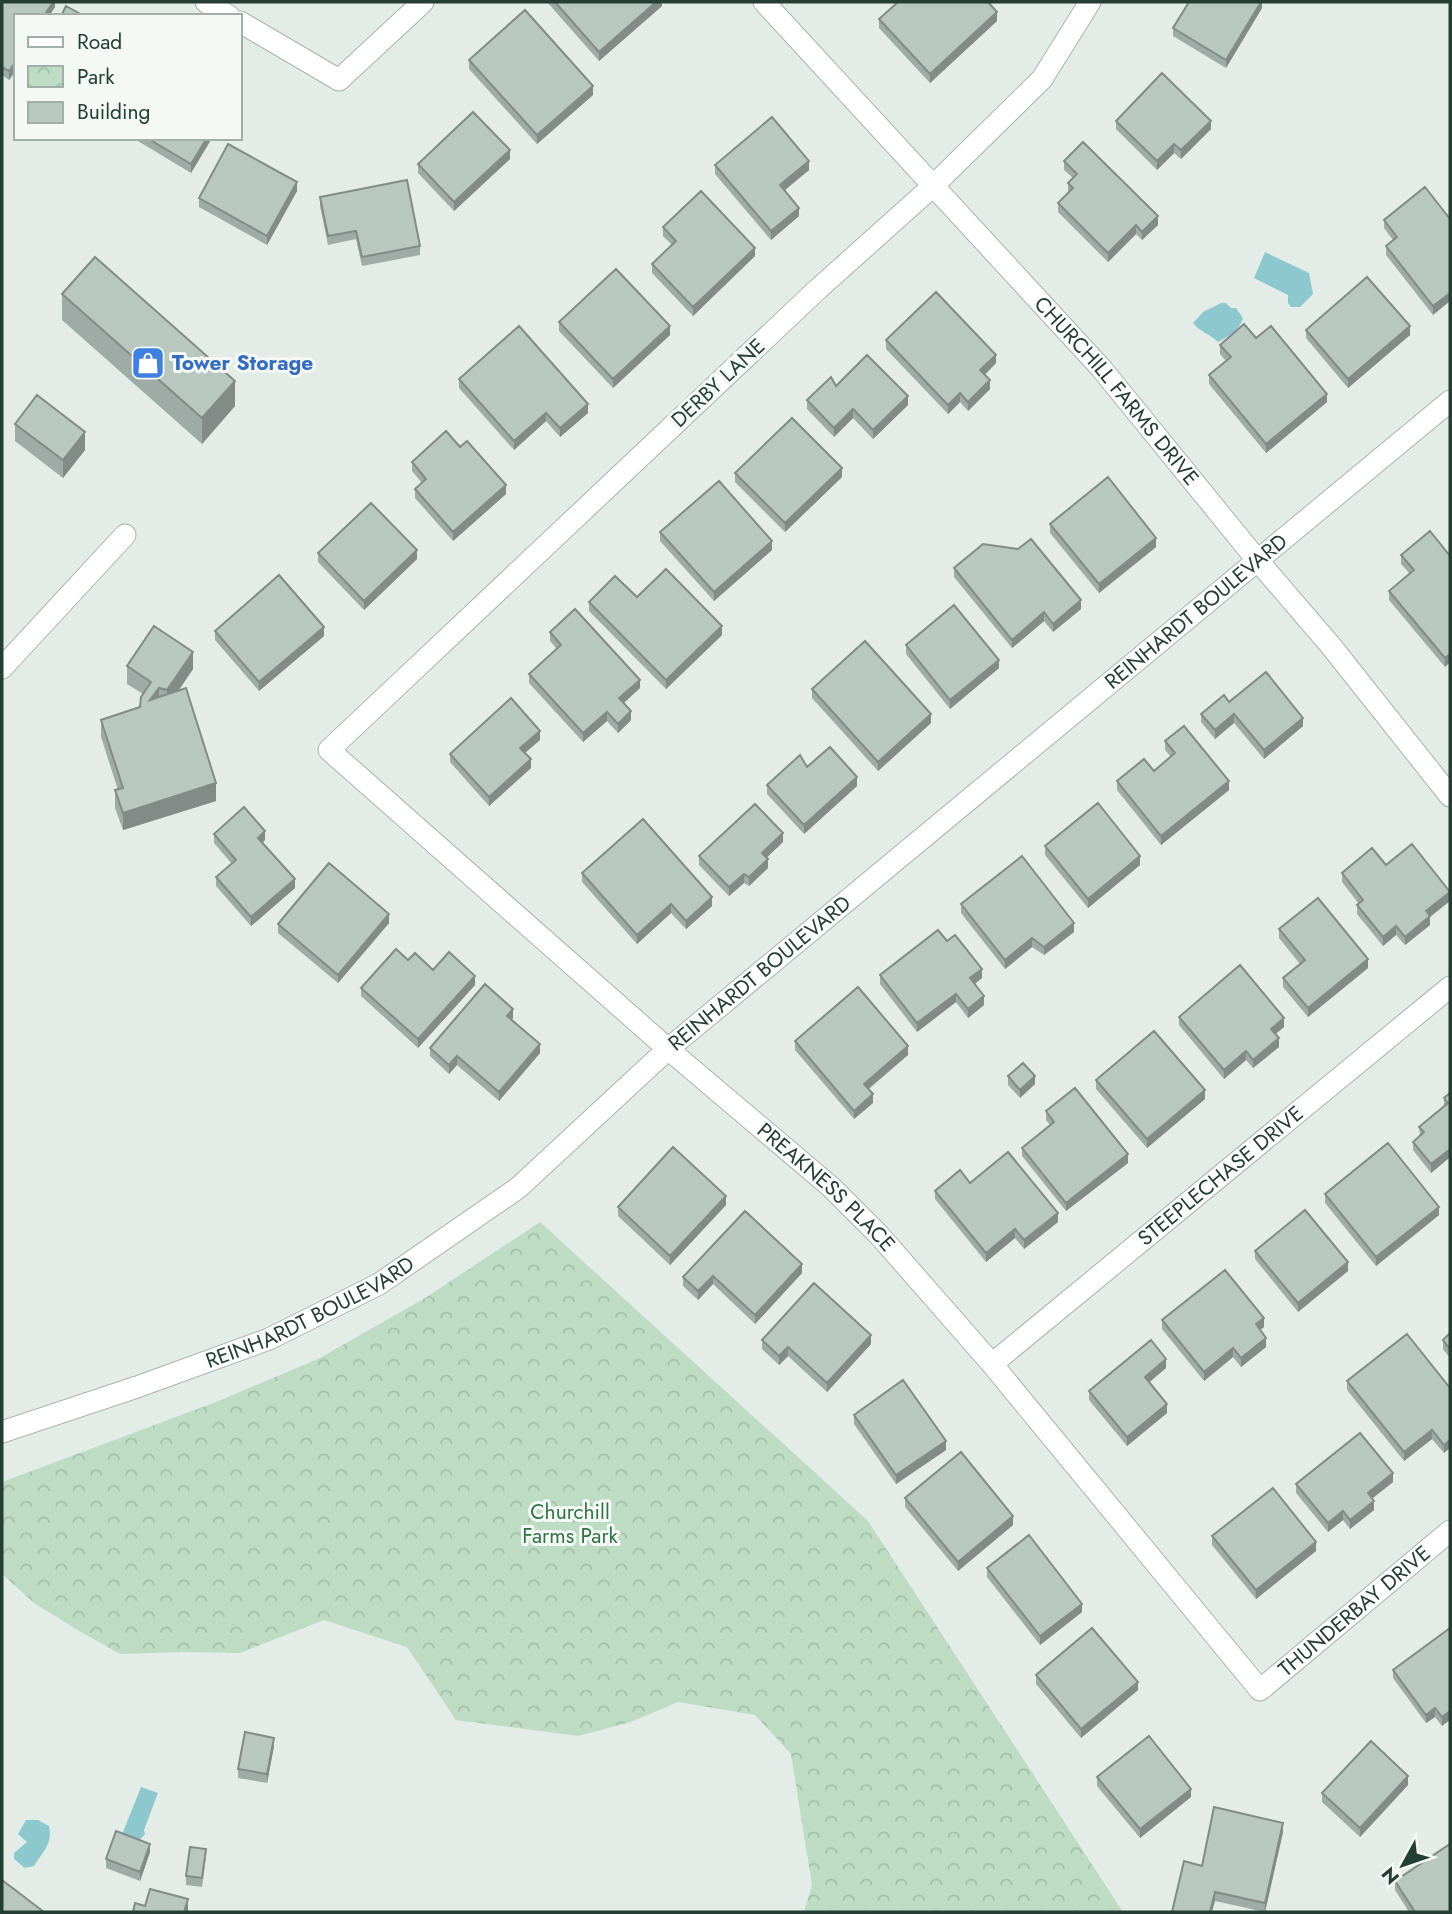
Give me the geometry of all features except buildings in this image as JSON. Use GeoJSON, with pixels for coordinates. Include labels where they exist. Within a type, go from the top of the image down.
{"type":"FeatureCollection","features":[{"type":"Feature","properties":{"kind":"street"},"geometry":{"type":"LineString","coordinates":[[205,2],[226,14]]}},
{"type":"Feature","properties":{"kind":"street"},"geometry":{"type":"LineString","coordinates":[[242,23],[339,80],[423,2]]}},
{"type":"Feature","properties":{"kind":"street","name":"CHURCHILL FARMS DRIVE"},"geometry":{"type":"LineString","coordinates":[[764,2],[1101,369],[1331,646],[1450,796]]}},
{"type":"Feature","properties":{"kind":"street","name":"DERBY LANE"},"geometry":{"type":"LineString","coordinates":[[329,750],[818,289],[933,186],[1042,79],[1090,2]]}},
{"type":"Feature","properties":{"kind":"street","name":"REINHARDT BOULEVARD"},"geometry":{"type":"LineString","coordinates":[[2,1433],[269,1339],[379,1284],[518,1188],[668,1049],[1450,401]]}},
{"type":"Feature","properties":{"kind":"street"},"geometry":{"type":"LineString","coordinates":[[2,668],[125,535]]}},
{"type":"Feature","properties":{"kind":"street","name":"PREAKNESS PLACE"},"geometry":{"type":"LineString","coordinates":[[329,750],[668,1049],[831,1186],[879,1235],[992,1364],[1260,1690]]}},
{"type":"Feature","properties":{"kind":"street","name":"STEEPLECHASE DRIVE"},"geometry":{"type":"LineString","coordinates":[[992,1364],[1450,987]]}},
{"type":"Feature","properties":{"kind":"street","name":"THUNDERBAY DRIVE"},"geometry":{"type":"LineString","coordinates":[[1260,1690],[1450,1531]]}},
{"type":"Feature","properties":{"kind":"green space","name":"Churchill Farms Park"},"geometry":{"type":"Polygon","coordinates":[[[540,1222],[868,1521],[1123,1912],[804,1912],[812,1885],[791,1754],[755,1715],[678,1702],[631,1722],[578,1736],[456,1720],[407,1647],[324,1620],[240,1653],[120,1654],[34,1603],[2,1574],[2,1482],[216,1402],[320,1358],[425,1298],[540,1222]]]}},
{"type":"Feature","properties":{"kind":"water"},"geometry":{"type":"Polygon","coordinates":[[[1265,252],[1309,273],[1313,294],[1300,307],[1291,307],[1288,295],[1254,278],[1265,252]]]}},
{"type":"Feature","properties":{"kind":"water"},"geometry":{"type":"Polygon","coordinates":[[[1221,303],[1236,308],[1243,318],[1236,330],[1218,342],[1193,323],[1203,312],[1221,303]]]}},
{"type":"Feature","properties":{"kind":"water"},"geometry":{"type":"Polygon","coordinates":[[[141,1787],[158,1793],[144,1830],[145,1834],[137,1840],[121,1837],[141,1787]]]}},
{"type":"Feature","properties":{"kind":"water"},"geometry":{"type":"Polygon","coordinates":[[[26,1820],[38,1820],[49,1826],[50,1838],[34,1866],[25,1868],[14,1859],[14,1853],[27,1842],[18,1834],[26,1820]]]}},
{"type":"Feature","properties":{"kind":"place","name":"Tower Storage"},"geometry":{"type":"Point","coordinates":[148,363]}}]}
